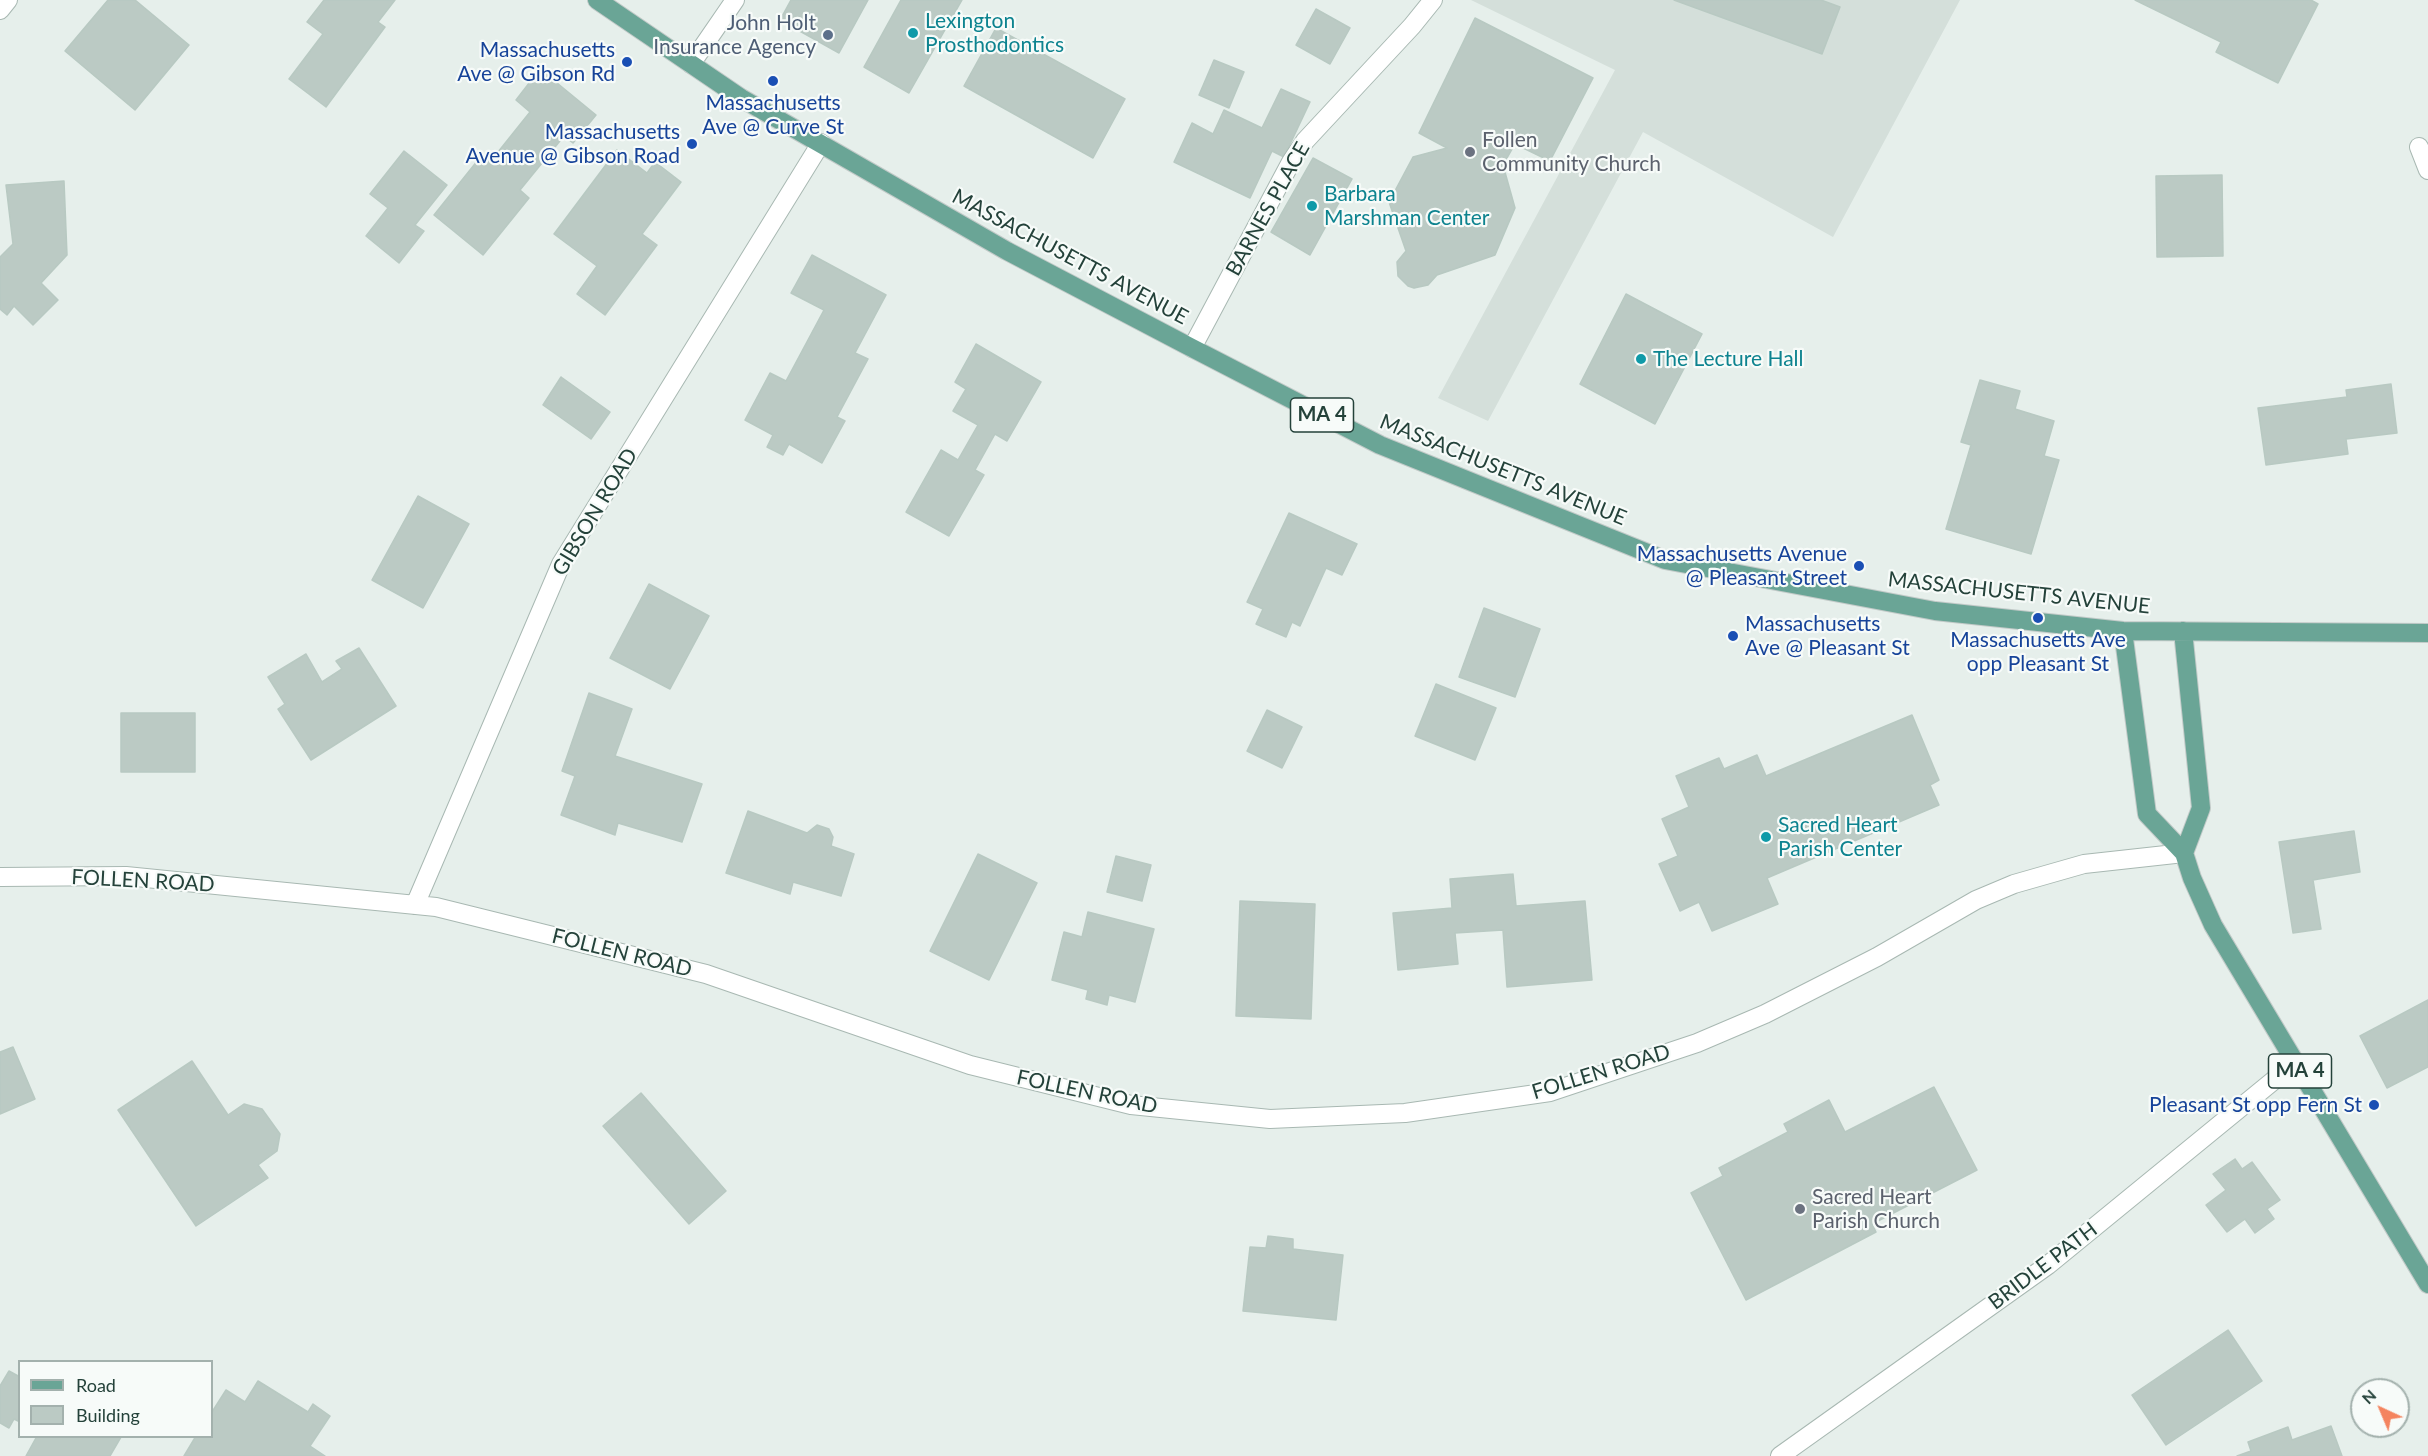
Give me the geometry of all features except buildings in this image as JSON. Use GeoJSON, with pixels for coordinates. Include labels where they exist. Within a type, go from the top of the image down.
{"type":"FeatureCollection","features":[{"type":"Feature","properties":{"kind":"main road","name":"MASSACHUSETTS AVENUE"},"geometry":{"type":"LineString","coordinates":[[597,0],[741,98],[1007,251],[1380,445],[1665,560],[1935,611],[2123,632],[2428,633]]}},
{"type":"Feature","properties":{"kind":"main road"},"geometry":{"type":"LineString","coordinates":[[2183,631],[2201,808],[2184,853]]}},
{"type":"Feature","properties":{"kind":"main road","name":"MA 4"},"geometry":{"type":"LineString","coordinates":[[2123,632],[2147,814],[2184,853],[2192,878],[2213,925],[2428,1284]]}},
{"type":"Feature","properties":{"kind":"street"},"geometry":{"type":"LineString","coordinates":[[0,10],[8,0]]}},
{"type":"Feature","properties":{"kind":"street"},"geometry":{"type":"LineString","coordinates":[[691,64],[735,0]]}},
{"type":"Feature","properties":{"kind":"street","name":"BARNES PLACE"},"geometry":{"type":"LineString","coordinates":[[1192,348],[1291,162],[1305,141],[1412,26],[1433,0]]}},
{"type":"Feature","properties":{"kind":"street","name":"GIBSON ROAD"},"geometry":{"type":"LineString","coordinates":[[416,905],[561,564],[821,143]]}},
{"type":"Feature","properties":{"kind":"street"},"geometry":{"type":"LineString","coordinates":[[2419,147],[2428,170]]}},
{"type":"Feature","properties":{"kind":"street","name":"FOLLEN ROAD"},"geometry":{"type":"LineString","coordinates":[[0,877],[126,876],[436,907],[706,974],[993,1071],[1131,1106],[1270,1119],[1405,1113],[1551,1092],[1697,1043],[1765,1014],[1877,957],[1976,900],[2014,884],[2084,864],[2184,853]]}},
{"type":"Feature","properties":{"kind":"street","name":"BRIDLE PATH"},"geometry":{"type":"LineString","coordinates":[[1780,1456],[2048,1265],[2295,1063]]}},
{"type":"Feature","properties":{"kind":"shaded area"},"geometry":{"type":"Polygon","coordinates":[[[1471,0],[1960,0],[1833,237],[1643,132],[1488,421],[1438,398],[1615,70],[1471,0]]]}},
{"type":"Feature","properties":{"kind":"place","name":"Lexington Prosthodontics"},"geometry":{"type":"Point","coordinates":[913,33]}},
{"type":"Feature","properties":{"kind":"place","name":"John Holt Insurance Agency"},"geometry":{"type":"Point","coordinates":[828,35]}},
{"type":"Feature","properties":{"kind":"place","name":"Massachusetts Ave @ Gibson Rd"},"geometry":{"type":"Point","coordinates":[627,62]}},
{"type":"Feature","properties":{"kind":"place","name":"Massachusetts Ave @ Curve St"},"geometry":{"type":"Point","coordinates":[773,81]}},
{"type":"Feature","properties":{"kind":"place","name":"Massachusetts Avenue @ Gibson Road"},"geometry":{"type":"Point","coordinates":[692,144]}},
{"type":"Feature","properties":{"kind":"place","name":"Follen Community Church"},"geometry":{"type":"Point","coordinates":[1470,152]}},
{"type":"Feature","properties":{"kind":"place","name":"Barbara Marshman Center"},"geometry":{"type":"Point","coordinates":[1312,206]}},
{"type":"Feature","properties":{"kind":"place","name":"The Lecture Hall"},"geometry":{"type":"Point","coordinates":[1641,359]}},
{"type":"Feature","properties":{"kind":"place","name":"Massachusetts Avenue @ Pleasant Street"},"geometry":{"type":"Point","coordinates":[1859,566]}},
{"type":"Feature","properties":{"kind":"place","name":"Massachusetts Ave opp Pleasant St"},"geometry":{"type":"Point","coordinates":[2038,618]}},
{"type":"Feature","properties":{"kind":"place","name":"Massachusetts Ave @ Pleasant St"},"geometry":{"type":"Point","coordinates":[1733,636]}},
{"type":"Feature","properties":{"kind":"place","name":"Sacred Heart Parish Center"},"geometry":{"type":"Point","coordinates":[1766,837]}},
{"type":"Feature","properties":{"kind":"place","name":"Pleasant St opp Fern St"},"geometry":{"type":"Point","coordinates":[2374,1105]}},
{"type":"Feature","properties":{"kind":"place","name":"Sacred Heart Parish Church"},"geometry":{"type":"Point","coordinates":[1800,1209]}}]}
